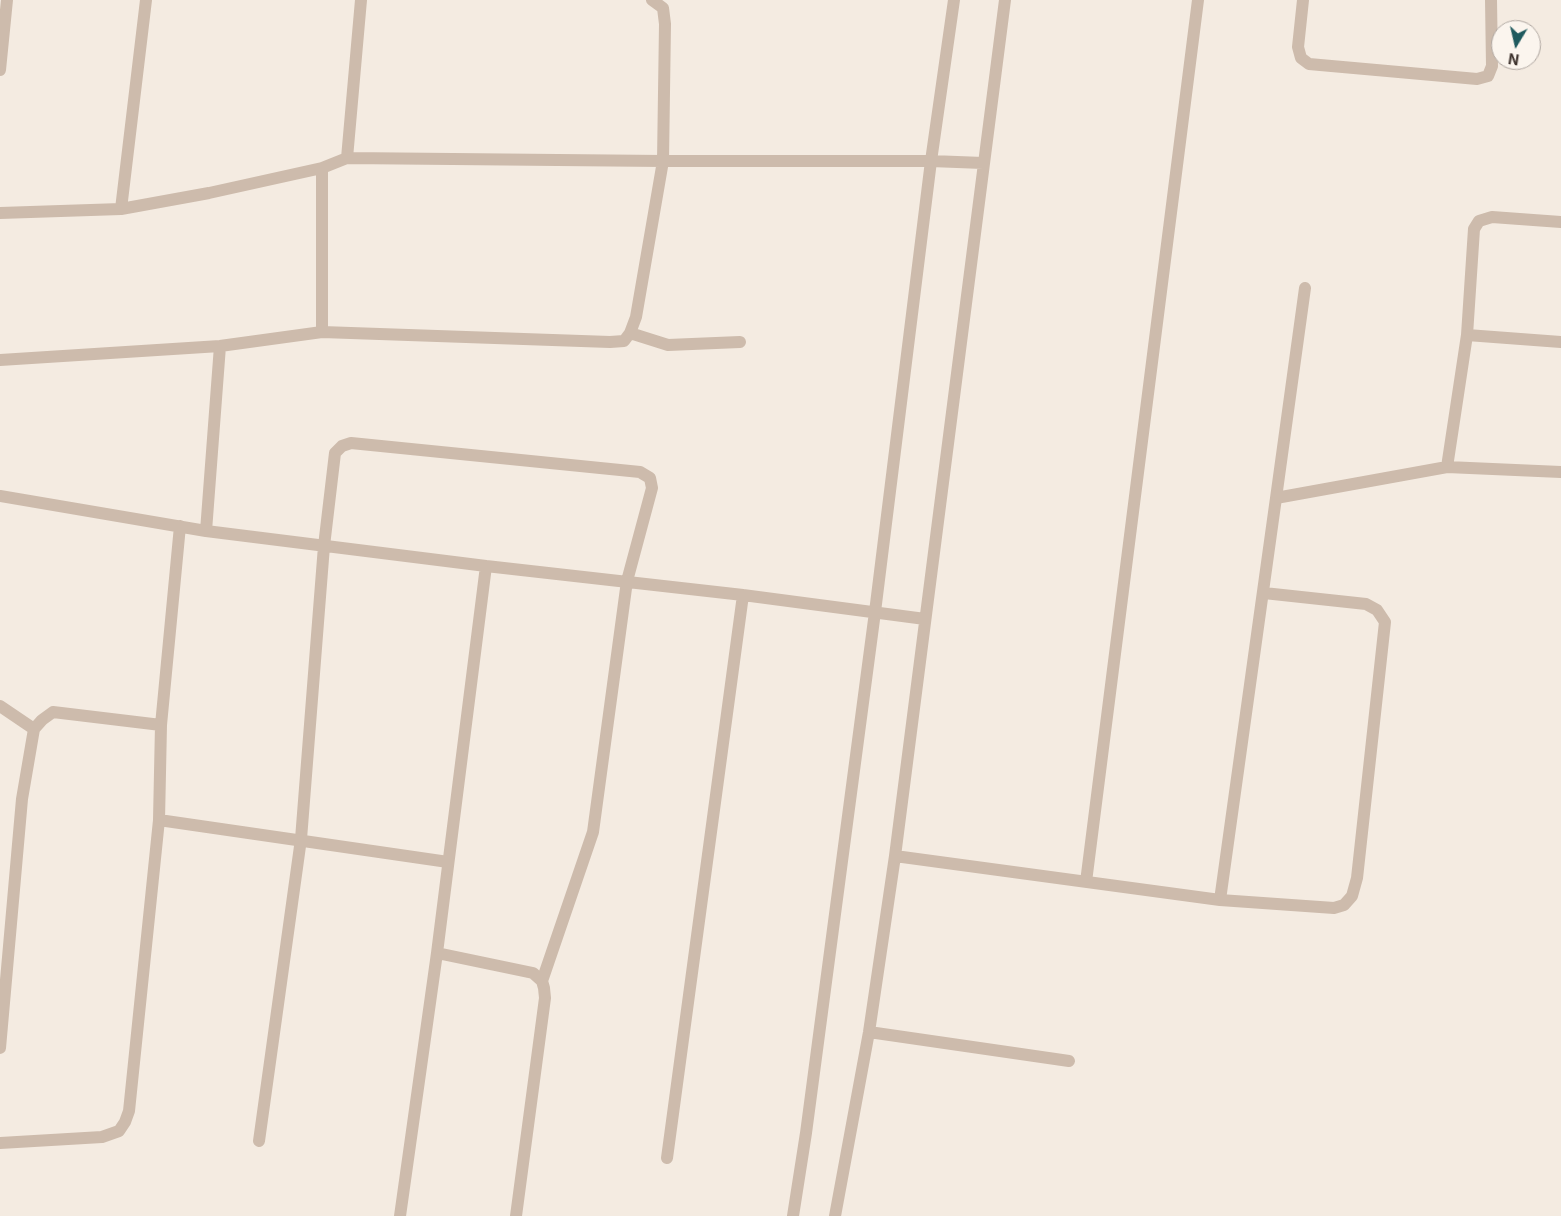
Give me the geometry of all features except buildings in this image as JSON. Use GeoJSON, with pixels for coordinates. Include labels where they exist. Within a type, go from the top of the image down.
{"type":"FeatureCollection","features":[{"type":"Feature","properties":{"kind":"street"},"geometry":{"type":"LineString","coordinates":[[0,70],[7,0]]}},
{"type":"Feature","properties":{"kind":"street"},"geometry":{"type":"LineString","coordinates":[[121,209],[146,0]]}},
{"type":"Feature","properties":{"kind":"street"},"geometry":{"type":"LineString","coordinates":[[347,158],[361,0]]}},
{"type":"Feature","properties":{"kind":"street"},"geometry":{"type":"LineString","coordinates":[[0,360],[220,346],[322,332],[624,341],[636,317],[663,161],[664,4],[652,0]]}},
{"type":"Feature","properties":{"kind":"street"},"geometry":{"type":"LineString","coordinates":[[793,1216],[806,1133],[931,161],[954,0]]}},
{"type":"Feature","properties":{"kind":"street"},"geometry":{"type":"LineString","coordinates":[[835,1216],[869,1032],[895,856],[1005,0]]}},
{"type":"Feature","properties":{"kind":"street"},"geometry":{"type":"LineString","coordinates":[[1086,882],[1198,0]]}},
{"type":"Feature","properties":{"kind":"street"},"geometry":{"type":"LineString","coordinates":[[1303,0],[1298,47],[1302,58],[1309,64],[1477,79],[1488,76],[1492,66],[1491,0]]}},
{"type":"Feature","properties":{"kind":"street"},"geometry":{"type":"LineString","coordinates":[[0,213],[121,209],[209,193],[322,168],[347,158],[931,161],[983,163]]}},
{"type":"Feature","properties":{"kind":"street"},"geometry":{"type":"LineString","coordinates":[[322,168],[322,332]]}},
{"type":"Feature","properties":{"kind":"street"},"geometry":{"type":"LineString","coordinates":[[1447,466],[1467,335],[1474,229],[1479,221],[1492,217],[1561,222]]}},
{"type":"Feature","properties":{"kind":"street"},"geometry":{"type":"LineString","coordinates":[[1220,900],[1305,288]]}},
{"type":"Feature","properties":{"kind":"street"},"geometry":{"type":"LineString","coordinates":[[630,332],[668,344],[740,342]]}},
{"type":"Feature","properties":{"kind":"street"},"geometry":{"type":"LineString","coordinates":[[1467,335],[1561,342]]}},
{"type":"Feature","properties":{"kind":"street"},"geometry":{"type":"LineString","coordinates":[[206,531],[220,346]]}},
{"type":"Feature","properties":{"kind":"street"},"geometry":{"type":"LineString","coordinates":[[259,1141],[301,839],[324,546],[334,453],[342,446],[351,443],[640,472],[650,478],[652,488],[627,581],[593,832],[542,981]]}},
{"type":"Feature","properties":{"kind":"street"},"geometry":{"type":"LineString","coordinates":[[1276,498],[1447,466],[1561,472]]}},
{"type":"Feature","properties":{"kind":"street"},"geometry":{"type":"LineString","coordinates":[[0,496],[206,531],[486,566],[743,595],[925,619]]}},
{"type":"Feature","properties":{"kind":"street"},"geometry":{"type":"LineString","coordinates":[[0,1143],[102,1137],[119,1131],[129,1112],[158,820],[161,725],[180,526]]}},
{"type":"Feature","properties":{"kind":"street"},"geometry":{"type":"LineString","coordinates":[[400,1216],[437,952],[486,566]]}},
{"type":"Feature","properties":{"kind":"street"},"geometry":{"type":"LineString","coordinates":[[895,856],[1220,900],[1334,908],[1344,905],[1352,896],[1357,878],[1385,622],[1377,610],[1366,604],[1264,593]]}},
{"type":"Feature","properties":{"kind":"street"},"geometry":{"type":"LineString","coordinates":[[667,1158],[743,595]]}},
{"type":"Feature","properties":{"kind":"street"},"geometry":{"type":"LineString","coordinates":[[0,706],[34,729]]}},
{"type":"Feature","properties":{"kind":"street"},"geometry":{"type":"LineString","coordinates":[[0,1048],[22,799],[34,729],[53,712],[161,725]]}},
{"type":"Feature","properties":{"kind":"street"},"geometry":{"type":"LineString","coordinates":[[158,820],[301,839],[448,862]]}},
{"type":"Feature","properties":{"kind":"street"},"geometry":{"type":"LineString","coordinates":[[437,952],[533,973],[542,981],[545,998],[516,1216]]}},
{"type":"Feature","properties":{"kind":"street"},"geometry":{"type":"LineString","coordinates":[[869,1032],[1069,1061]]}}]}
